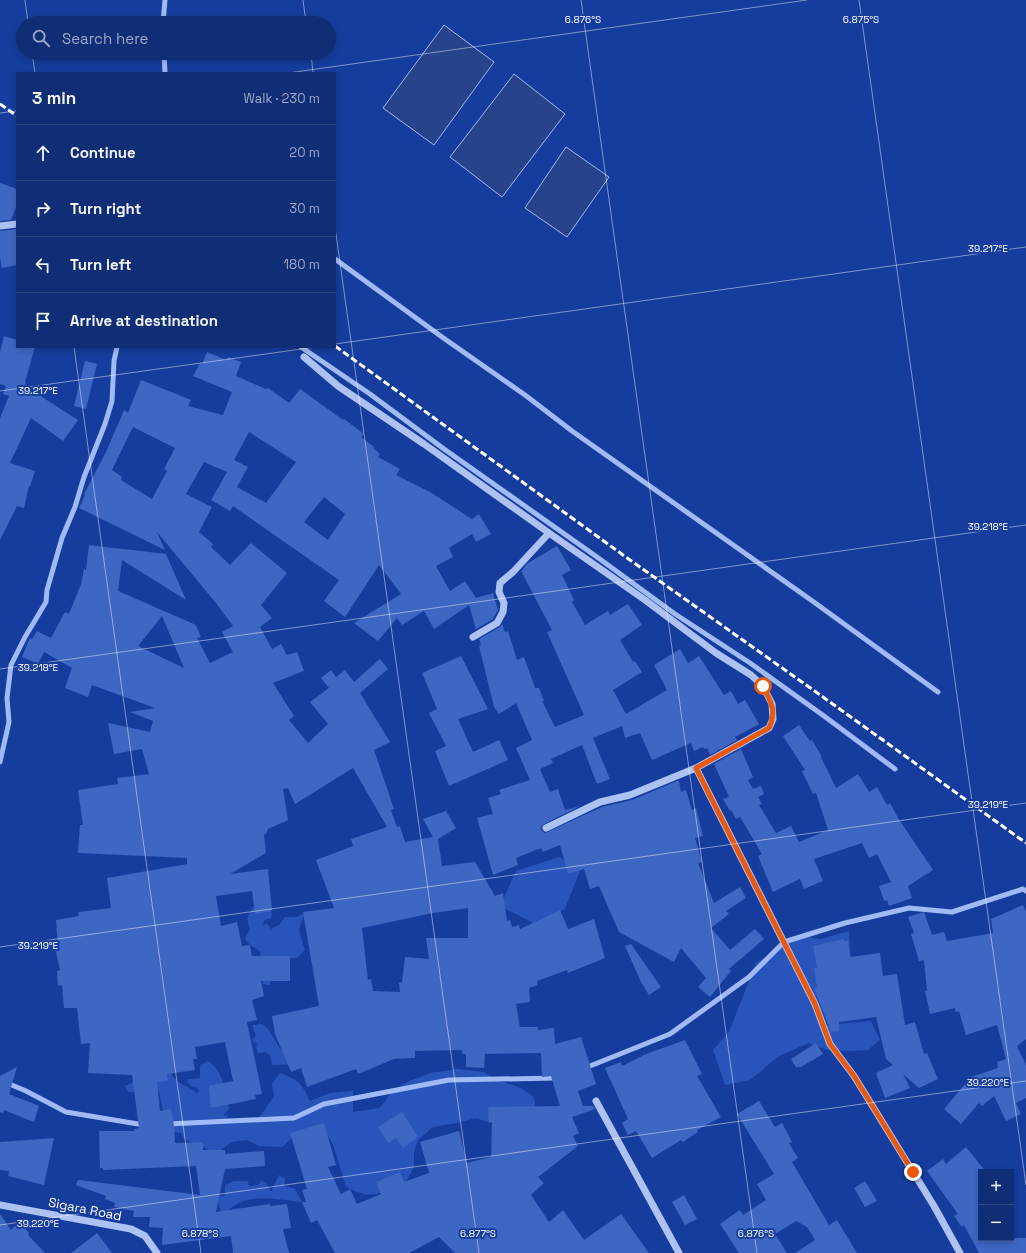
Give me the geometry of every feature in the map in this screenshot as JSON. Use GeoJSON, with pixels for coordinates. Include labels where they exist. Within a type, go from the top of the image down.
{"type":"FeatureCollection","features":[{"type":"Feature","properties":{"kind":"street"},"geometry":{"type":"LineString","coordinates":[[0,226],[16,224]]}},
{"type":"Feature","properties":{"kind":"street"},"geometry":{"type":"LineString","coordinates":[[304,357],[338,386],[431,449],[639,596],[716,653],[751,675],[763,686],[772,704],[773,719],[769,728],[696,768],[630,795],[600,802],[546,828]]}},
{"type":"Feature","properties":{"kind":"street"},"geometry":{"type":"LineString","coordinates":[[473,637],[498,622],[503,612],[504,603],[499,592],[500,583],[513,572],[549,533]]}},
{"type":"Feature","properties":{"kind":"street"},"geometry":{"type":"LineString","coordinates":[[696,768],[815,1004],[830,1044],[854,1076],[934,1206],[960,1253]]}},
{"type":"Feature","properties":{"kind":"street"},"geometry":{"type":"LineString","coordinates":[[596,1101],[679,1253]]}},
{"type":"Feature","properties":{"kind":"street","name":"Sigara Road"},"geometry":{"type":"LineString","coordinates":[[0,1205],[131,1229],[145,1236],[157,1253]]}},
{"type":"Feature","properties":{"kind":"shaded area"},"geometry":{"type":"Polygon","coordinates":[[[444,25],[494,62],[434,145],[383,108],[444,25]]]}},
{"type":"Feature","properties":{"kind":"shaded area"},"geometry":{"type":"Polygon","coordinates":[[[514,74],[565,114],[502,197],[450,157],[514,74]]]}},
{"type":"Feature","properties":{"kind":"shaded area"},"geometry":{"type":"Polygon","coordinates":[[[566,147],[609,177],[567,237],[525,208],[566,147]]]}},
{"type":"Feature","properties":{"kind":"shaded area"},"geometry":{"type":"Polygon","coordinates":[[[559,857],[581,868],[565,909],[533,923],[500,906],[516,871],[559,857]]]}},
{"type":"Feature","properties":{"kind":"shaded area"},"geometry":{"type":"Polygon","coordinates":[[[253,907],[260,912],[269,910],[272,913],[271,918],[264,920],[263,925],[267,924],[271,929],[279,925],[285,917],[297,917],[307,911],[300,926],[301,938],[305,950],[297,958],[283,959],[271,971],[270,985],[263,984],[260,951],[250,945],[245,939],[250,929],[248,923],[249,913],[253,907]]]}},
{"type":"Feature","properties":{"kind":"shaded area"},"geometry":{"type":"Polygon","coordinates":[[[849,931],[851,966],[857,979],[814,989],[827,1025],[871,1021],[880,1040],[868,1050],[849,1051],[827,1050],[809,1043],[779,1056],[750,1080],[725,1085],[713,1050],[729,1032],[756,963],[798,936],[821,939],[849,931]]]}},
{"type":"Feature","properties":{"kind":"shaded area"},"geometry":{"type":"Polygon","coordinates":[[[262,1024],[268,1029],[281,1050],[293,1051],[293,1064],[272,1065],[270,1055],[265,1052],[258,1053],[256,1048],[257,1044],[252,1040],[256,1036],[252,1025],[262,1024]]]}},
{"type":"Feature","properties":{"kind":"shaded area"},"geometry":{"type":"Polygon","coordinates":[[[208,1061],[217,1070],[223,1082],[229,1109],[224,1114],[224,1116],[228,1115],[226,1118],[255,1120],[261,1115],[274,1096],[272,1084],[280,1073],[296,1080],[305,1090],[310,1101],[330,1093],[353,1091],[353,1112],[380,1108],[390,1094],[407,1082],[431,1073],[457,1069],[483,1072],[498,1080],[521,1088],[534,1097],[536,1111],[490,1123],[476,1118],[433,1127],[418,1140],[414,1152],[414,1167],[406,1182],[380,1193],[370,1195],[360,1193],[346,1187],[334,1147],[325,1131],[293,1137],[282,1147],[259,1146],[247,1140],[232,1142],[222,1149],[217,1157],[202,1146],[185,1140],[181,1133],[173,1132],[167,1129],[159,1091],[145,1089],[135,1092],[128,1092],[125,1086],[171,1062],[172,1075],[174,1078],[197,1094],[199,1091],[198,1088],[191,1086],[186,1081],[188,1079],[200,1078],[200,1065],[208,1061]]]}},
{"type":"Feature","properties":{"kind":"shaded area"},"geometry":{"type":"Polygon","coordinates":[[[279,1175],[285,1179],[284,1186],[295,1189],[302,1202],[272,1198],[250,1199],[237,1204],[222,1215],[216,1196],[224,1196],[225,1185],[234,1181],[248,1181],[249,1186],[258,1185],[262,1180],[271,1192],[279,1175]]]}},
{"type":"Feature","properties":{"kind":"building"},"geometry":{"type":"Polygon","coordinates":[[[0,183],[16,189],[16,208],[11,220],[0,221],[0,183]]]}},
{"type":"Feature","properties":{"kind":"building"},"geometry":{"type":"Polygon","coordinates":[[[16,229],[16,265],[2,268],[0,258],[0,231],[16,229]]]}},
{"type":"Feature","properties":{"kind":"building"},"geometry":{"type":"Polygon","coordinates":[[[4,336],[16,340],[16,348],[35,348],[25,386],[78,420],[63,441],[31,418],[10,463],[35,471],[29,486],[24,508],[17,506],[0,540],[0,418],[9,396],[3,394],[6,386],[0,384],[0,352],[4,336]]]}},
{"type":"Feature","properties":{"kind":"building"},"geometry":{"type":"Polygon","coordinates":[[[207,352],[226,360],[228,357],[241,362],[236,376],[266,389],[268,388],[289,403],[300,389],[364,434],[361,437],[374,447],[373,448],[380,454],[378,457],[400,469],[396,475],[430,492],[472,519],[479,514],[491,534],[476,542],[472,534],[449,548],[453,557],[436,566],[450,591],[465,581],[476,598],[493,593],[498,610],[493,619],[476,629],[469,605],[434,629],[424,611],[402,625],[397,618],[378,641],[354,623],[401,594],[379,565],[345,617],[324,601],[339,580],[233,506],[230,511],[211,500],[227,472],[204,462],[186,494],[212,507],[199,532],[213,544],[211,547],[230,565],[251,543],[287,573],[261,605],[272,618],[260,627],[272,649],[281,644],[287,655],[297,652],[304,671],[273,683],[294,716],[289,720],[308,743],[328,724],[310,702],[329,688],[321,678],[331,670],[336,677],[345,670],[354,682],[380,659],[388,669],[360,693],[390,742],[374,750],[394,809],[391,810],[397,827],[400,826],[405,842],[433,837],[423,819],[446,811],[456,828],[438,839],[442,866],[475,862],[495,896],[503,893],[507,921],[510,920],[512,927],[519,925],[520,929],[560,910],[568,929],[594,919],[605,958],[568,973],[567,970],[537,981],[537,985],[529,988],[530,1002],[516,1004],[520,1027],[538,1027],[538,1030],[554,1028],[555,1044],[581,1037],[596,1084],[578,1091],[583,1106],[593,1106],[595,1109],[572,1117],[579,1133],[573,1136],[578,1146],[538,1177],[544,1183],[531,1195],[549,1222],[563,1210],[584,1240],[621,1214],[649,1253],[455,1253],[439,1237],[409,1253],[335,1253],[317,1220],[311,1223],[302,1202],[306,1202],[302,1190],[307,1189],[290,1133],[324,1123],[336,1165],[328,1167],[341,1194],[350,1189],[357,1204],[381,1194],[376,1182],[400,1172],[404,1182],[429,1173],[420,1142],[459,1131],[467,1163],[491,1157],[492,1122],[489,1122],[488,1107],[560,1106],[551,1076],[542,1077],[541,1053],[485,1054],[484,1068],[466,1067],[466,1054],[462,1054],[462,1050],[415,1051],[415,1058],[394,1059],[358,1074],[356,1069],[307,1087],[301,1068],[291,1072],[275,1034],[272,1016],[319,1006],[303,912],[334,908],[316,860],[353,846],[351,839],[387,827],[353,768],[295,804],[288,788],[283,789],[288,820],[268,829],[264,835],[266,853],[230,874],[268,869],[272,911],[255,914],[252,891],[216,896],[221,926],[237,922],[242,946],[250,945],[252,956],[290,956],[290,981],[261,981],[264,996],[252,1000],[257,1020],[247,1022],[262,1094],[255,1095],[256,1099],[211,1108],[209,1086],[233,1081],[225,1042],[195,1047],[197,1059],[193,1059],[195,1070],[167,1074],[168,1081],[157,1082],[160,1111],[171,1109],[175,1143],[203,1142],[203,1150],[225,1150],[225,1154],[264,1151],[265,1166],[225,1169],[216,1212],[270,1204],[270,1206],[287,1204],[291,1228],[283,1229],[289,1253],[233,1253],[231,1236],[162,1245],[163,1228],[149,1227],[150,1217],[133,1217],[134,1211],[114,1207],[115,1203],[105,1199],[106,1196],[76,1185],[78,1180],[200,1195],[196,1166],[103,1170],[103,1168],[100,1168],[99,1131],[134,1131],[134,1129],[139,1128],[132,1075],[88,1073],[90,1043],[81,1044],[77,1008],[64,1008],[62,985],[58,986],[57,971],[60,970],[55,948],[58,948],[56,920],[79,916],[78,912],[111,908],[107,878],[187,864],[187,858],[78,853],[80,825],[83,825],[78,790],[118,784],[117,778],[149,774],[142,749],[114,754],[108,723],[150,732],[153,721],[130,712],[155,708],[92,685],[88,697],[65,688],[72,668],[44,652],[38,664],[22,657],[30,638],[32,639],[37,631],[51,638],[65,612],[69,614],[81,584],[84,569],[86,570],[89,545],[166,554],[186,600],[122,560],[118,591],[196,625],[201,637],[197,638],[210,663],[233,652],[222,632],[233,626],[216,603],[157,532],[165,550],[79,508],[85,495],[84,494],[106,452],[124,410],[128,413],[141,380],[191,400],[188,406],[223,415],[232,392],[193,376],[200,363],[202,364],[207,352]],[[133,427],[112,470],[122,477],[121,480],[152,499],[167,471],[164,469],[175,448],[133,427]],[[249,432],[234,460],[248,467],[237,487],[266,503],[296,462],[249,432]],[[324,497],[304,522],[328,540],[345,514],[324,497]],[[162,616],[138,646],[184,668],[162,616]],[[468,908],[433,913],[362,928],[368,980],[371,979],[373,991],[400,992],[399,983],[402,982],[405,957],[429,959],[426,938],[468,938],[468,908]]]}},
{"type":"Feature","properties":{"kind":"building"},"geometry":{"type":"Polygon","coordinates":[[[85,361],[97,364],[86,409],[74,406],[85,361]]]}},
{"type":"Feature","properties":{"kind":"building"},"geometry":{"type":"Polygon","coordinates":[[[557,546],[571,570],[562,575],[574,600],[572,602],[585,625],[608,611],[610,615],[628,604],[642,625],[620,640],[633,662],[635,661],[642,672],[613,690],[626,714],[667,690],[654,665],[680,649],[688,663],[699,656],[724,695],[731,691],[738,704],[745,700],[759,724],[735,737],[737,740],[710,755],[707,748],[704,749],[703,747],[694,751],[691,743],[652,760],[640,733],[625,738],[622,726],[593,738],[610,779],[597,784],[582,745],[551,759],[553,763],[540,769],[550,792],[558,789],[565,810],[580,806],[544,824],[541,827],[541,830],[545,833],[602,807],[632,800],[677,781],[679,781],[681,792],[686,790],[692,810],[696,808],[703,836],[695,838],[702,862],[698,863],[714,903],[740,887],[746,898],[726,911],[729,914],[711,928],[730,950],[755,929],[764,939],[729,969],[731,971],[710,997],[698,987],[706,978],[681,948],[674,962],[619,932],[599,886],[590,889],[584,869],[568,874],[560,845],[543,852],[541,848],[516,858],[518,865],[493,875],[477,818],[493,814],[488,798],[501,794],[499,790],[530,780],[516,748],[532,740],[516,703],[499,714],[494,707],[479,646],[481,645],[479,639],[500,627],[502,624],[505,632],[508,631],[517,660],[524,657],[535,688],[539,688],[544,701],[542,701],[555,727],[584,715],[547,632],[552,630],[521,571],[528,563],[557,546]]]}},
{"type":"Feature","properties":{"kind":"building"},"geometry":{"type":"Polygon","coordinates":[[[461,656],[488,709],[458,719],[473,752],[499,740],[508,760],[449,786],[435,751],[446,746],[429,713],[437,709],[422,673],[461,656]]]}},
{"type":"Feature","properties":{"kind":"building"},"geometry":{"type":"Polygon","coordinates":[[[799,725],[810,741],[812,740],[822,757],[836,788],[858,774],[869,792],[877,787],[887,805],[890,803],[898,818],[933,870],[908,886],[912,898],[889,906],[887,900],[884,901],[879,886],[891,882],[877,854],[869,858],[862,843],[814,859],[823,881],[804,889],[800,879],[773,892],[758,856],[762,854],[740,817],[736,819],[723,799],[729,797],[714,764],[741,749],[753,777],[748,780],[753,789],[761,786],[764,794],[758,797],[762,804],[759,805],[776,833],[791,826],[799,842],[828,830],[816,793],[813,794],[802,771],[805,770],[783,736],[799,725]]]}},
{"type":"Feature","properties":{"kind":"building"},"geometry":{"type":"Polygon","coordinates":[[[1023,905],[1026,912],[1026,1039],[1017,1046],[1026,1065],[1026,1098],[1016,1103],[1021,1114],[1006,1121],[994,1096],[982,1106],[979,1103],[961,1124],[944,1109],[971,1077],[998,1068],[997,1062],[1006,1059],[997,1025],[966,1035],[959,1011],[956,1012],[955,1008],[930,1014],[925,991],[927,991],[924,960],[919,961],[911,934],[914,933],[908,917],[924,912],[932,935],[944,932],[947,941],[993,933],[991,919],[1023,905]]]}},
{"type":"Feature","properties":{"kind":"building"},"geometry":{"type":"Polygon","coordinates":[[[844,939],[844,941],[848,941],[850,957],[880,953],[883,976],[897,974],[905,1025],[915,1022],[924,1054],[927,1053],[938,1079],[919,1088],[903,1074],[910,1088],[885,1098],[876,1073],[893,1065],[886,1059],[876,1017],[839,1022],[839,1031],[831,1032],[814,989],[817,988],[814,968],[817,968],[813,946],[844,939]]]}},
{"type":"Feature","properties":{"kind":"building"},"geometry":{"type":"Polygon","coordinates":[[[631,944],[661,987],[649,995],[641,982],[625,946],[631,944]]]}},
{"type":"Feature","properties":{"kind":"building"},"geometry":{"type":"Polygon","coordinates":[[[685,1040],[702,1074],[697,1076],[721,1117],[697,1130],[698,1132],[683,1142],[681,1140],[652,1158],[636,1131],[628,1135],[622,1123],[628,1119],[605,1068],[621,1062],[622,1066],[646,1054],[685,1040]]]}},
{"type":"Feature","properties":{"kind":"building"},"geometry":{"type":"Polygon","coordinates":[[[816,1043],[823,1054],[801,1067],[796,1067],[791,1059],[816,1043]]]}},
{"type":"Feature","properties":{"kind":"building"},"geometry":{"type":"Polygon","coordinates":[[[17,1067],[9,1094],[39,1106],[34,1122],[4,1110],[3,1113],[0,1112],[0,1076],[17,1067]]]}},
{"type":"Feature","properties":{"kind":"building"},"geometry":{"type":"Polygon","coordinates":[[[759,1101],[775,1127],[782,1123],[792,1142],[789,1143],[798,1158],[792,1162],[829,1225],[837,1220],[857,1253],[795,1253],[815,1240],[807,1227],[796,1221],[775,1234],[787,1253],[739,1253],[720,1224],[740,1210],[743,1215],[766,1200],[757,1184],[774,1174],[737,1114],[759,1101]]]}},
{"type":"Feature","properties":{"kind":"building"},"geometry":{"type":"Polygon","coordinates":[[[402,1112],[418,1137],[403,1148],[396,1138],[388,1143],[378,1127],[402,1112]]]}},
{"type":"Feature","properties":{"kind":"building"},"geometry":{"type":"Polygon","coordinates":[[[54,1138],[44,1185],[8,1176],[9,1171],[0,1170],[0,1142],[54,1138]]]}},
{"type":"Feature","properties":{"kind":"building"},"geometry":{"type":"Polygon","coordinates":[[[966,1147],[984,1169],[978,1169],[978,1241],[1014,1241],[1014,1238],[1026,1238],[1026,1253],[979,1253],[964,1225],[962,1227],[954,1216],[958,1214],[927,1171],[943,1159],[946,1164],[966,1147]]]}},
{"type":"Feature","properties":{"kind":"building"},"geometry":{"type":"Polygon","coordinates":[[[865,1181],[877,1201],[865,1207],[854,1188],[865,1181]]]}},
{"type":"Feature","properties":{"kind":"building"},"geometry":{"type":"Polygon","coordinates":[[[684,1195],[697,1219],[685,1225],[672,1202],[684,1195]]]}},
{"type":"Feature","properties":{"kind":"building"},"geometry":{"type":"Polygon","coordinates":[[[0,1214],[11,1230],[19,1222],[29,1233],[28,1235],[45,1253],[0,1253],[0,1214]]]}},
{"type":"Feature","properties":{"kind":"building"},"geometry":{"type":"Polygon","coordinates":[[[97,1233],[112,1253],[71,1253],[97,1233]]]}},
{"type":"Feature","properties":{"kind":"waterway"},"geometry":{"type":"LineString","coordinates":[[164,16],[165,0]]}},
{"type":"Feature","properties":{"kind":"waterway"},"geometry":{"type":"LineString","coordinates":[[164,60],[165,72]]}},
{"type":"Feature","properties":{"kind":"waterway"},"geometry":{"type":"LineString","coordinates":[[336,260],[525,395],[572,431],[938,692]]}},
{"type":"Feature","properties":{"kind":"waterway"},"geometry":{"type":"LineString","coordinates":[[0,762],[9,722],[7,698],[11,665],[25,637],[46,602],[47,590],[62,538],[75,507],[84,477],[105,424],[112,401],[114,361],[117,348]]}},
{"type":"Feature","properties":{"kind":"waterway"},"geometry":{"type":"LineString","coordinates":[[302,348],[370,394],[444,449],[675,614],[750,663],[895,769]]}},
{"type":"Feature","properties":{"kind":"waterway"},"geometry":{"type":"LineString","coordinates":[[585,1068],[670,1034],[749,977],[784,942],[845,923],[909,908],[952,912],[1023,889],[1026,891]]}},
{"type":"Feature","properties":{"kind":"waterway"},"geometry":{"type":"LineString","coordinates":[[168,1124],[294,1118],[324,1104],[449,1080],[557,1078]]}},
{"type":"Feature","properties":{"kind":"waterway"},"geometry":{"type":"LineString","coordinates":[[0,1080],[26,1091],[66,1112],[144,1125]]}},
{"type":"Feature","properties":{"kind":"railway"},"geometry":{"type":"LineString","coordinates":[[0,104],[16,115]]}},
{"type":"Feature","properties":{"kind":"railway"},"geometry":{"type":"LineString","coordinates":[[336,347],[623,555],[1026,843]]}},
{"type":"Feature","properties":{"kind":"route"},"geometry":{"type":"LineString","coordinates":[[763,686],[772,704],[773,719],[769,728],[696,768],[815,1004],[830,1044],[854,1076],[880,1121],[913,1172]]}}]}
